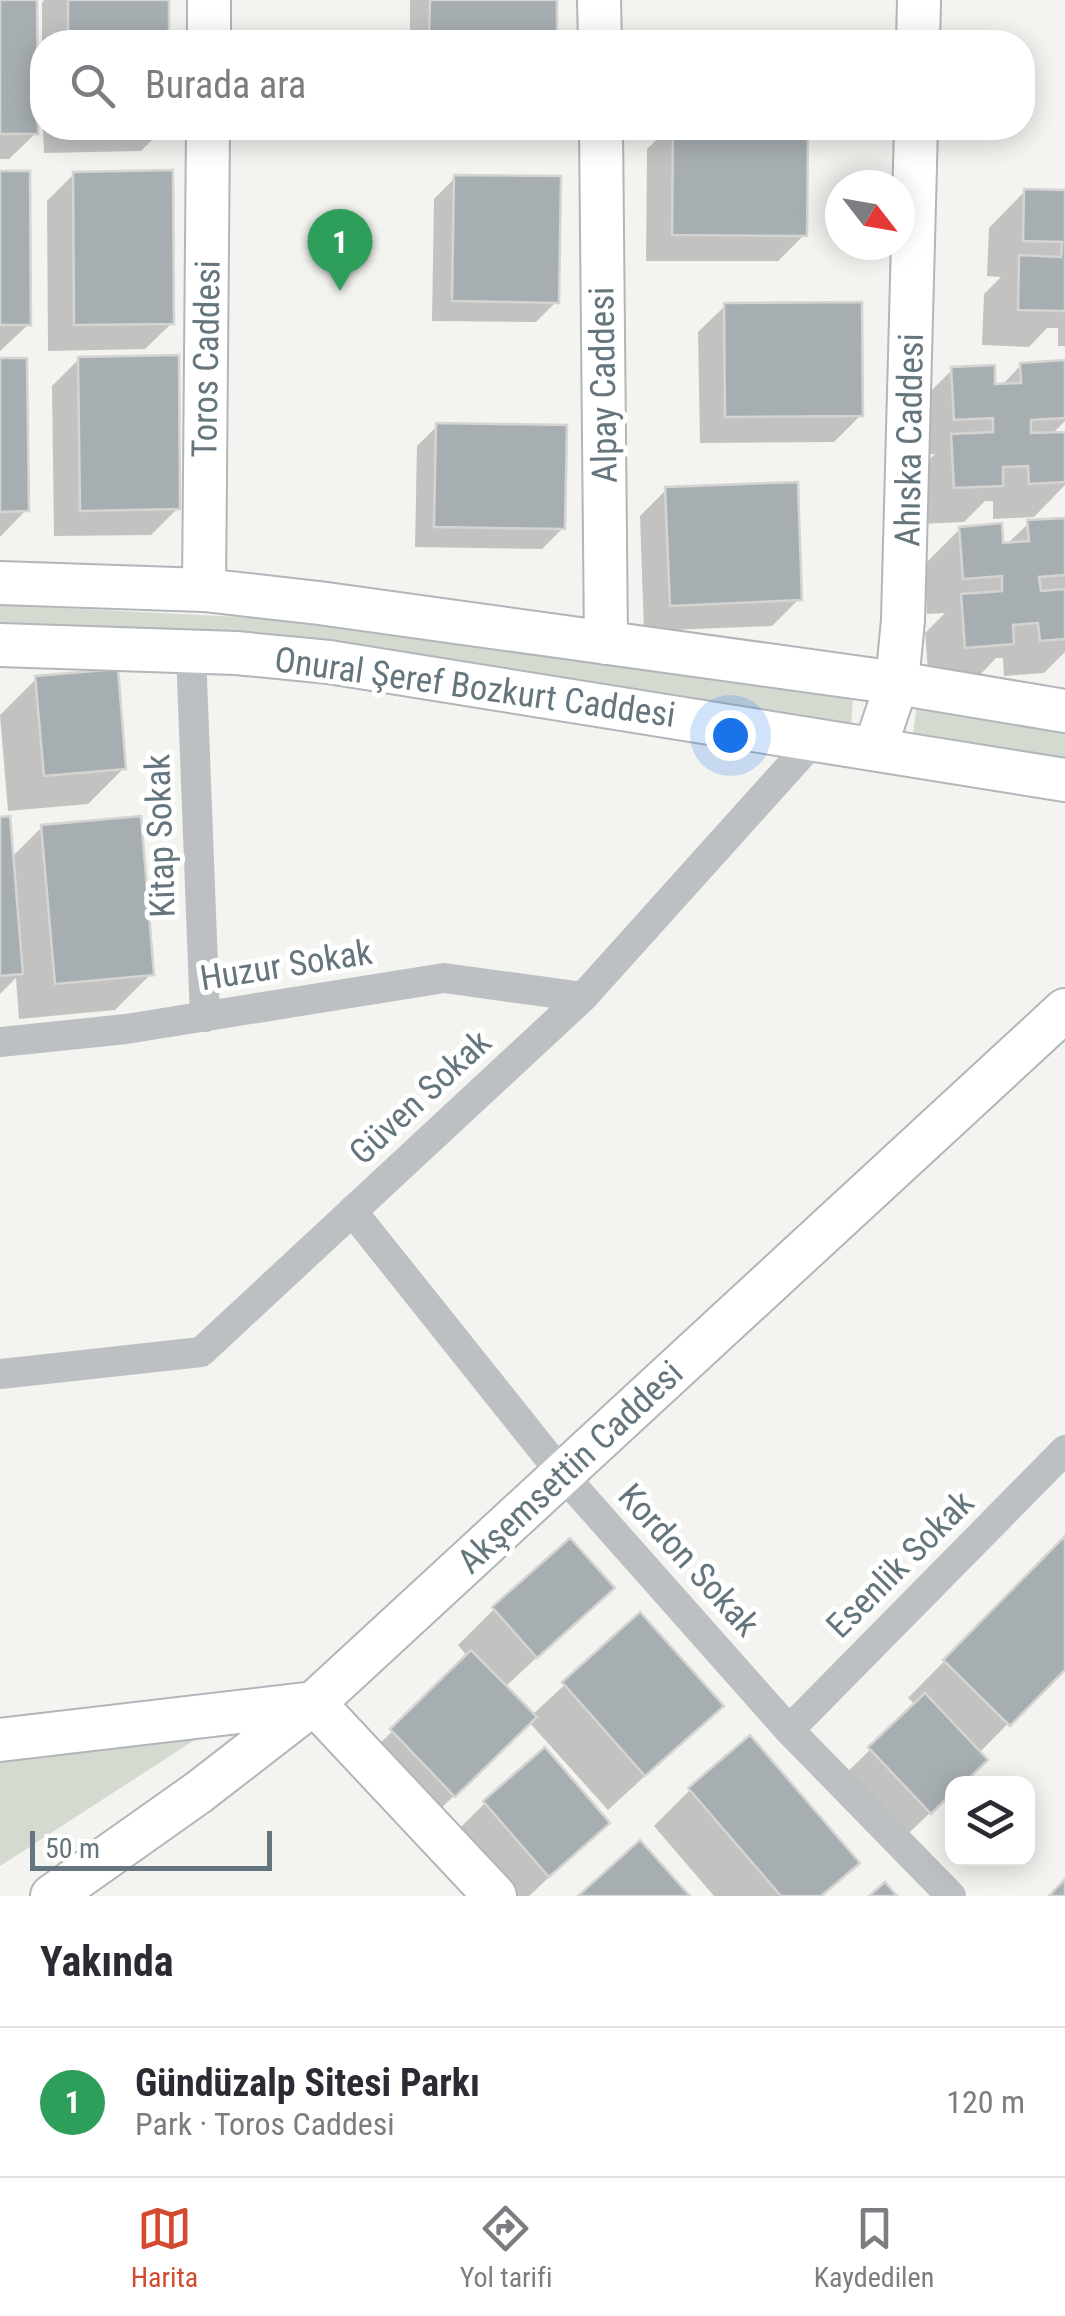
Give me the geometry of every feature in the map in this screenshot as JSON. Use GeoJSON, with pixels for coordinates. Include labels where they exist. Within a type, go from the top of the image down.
{"type":"FeatureCollection","features":[{"type":"Feature","properties":{"kind":"street"},"geometry":{"type":"LineString","coordinates":[[209,0],[209,30]]}},
{"type":"Feature","properties":{"kind":"street"},"geometry":{"type":"LineString","coordinates":[[600,0],[600,30]]}},
{"type":"Feature","properties":{"kind":"street"},"geometry":{"type":"LineString","coordinates":[[918,30],[919,0]]}},
{"type":"Feature","properties":{"kind":"street","name":"Toros Caddesi"},"geometry":{"type":"LineString","coordinates":[[204,590],[208,140]]}},
{"type":"Feature","properties":{"kind":"street","name":"Alpay Caddesi"},"geometry":{"type":"LineString","coordinates":[[601,140],[606,642]]}},
{"type":"Feature","properties":{"kind":"street","name":"Ahıska Caddesi"},"geometry":{"type":"LineString","coordinates":[[875,748],[896,683],[908,535],[916,140]]}},
{"type":"Feature","properties":{"kind":"street","name":"Onural Şeref Bozkurt Caddesi"},"geometry":{"type":"LineString","coordinates":[[0,583],[204,590],[606,642],[1065,711]]}},
{"type":"Feature","properties":{"kind":"street","name":"Onural Şeref Bozkurt Caddesi"},"geometry":{"type":"LineString","coordinates":[[0,645],[329,662],[1065,780]]}},
{"type":"Feature","properties":{"kind":"street","name":"Kitap Sokak"},"geometry":{"type":"LineString","coordinates":[[191,652],[205,1016]]}},
{"type":"Feature","properties":{"kind":"street","name":"Güven Sokak"},"geometry":{"type":"LineString","coordinates":[[0,1374],[201,1352],[583,997],[816,738]]}},
{"type":"Feature","properties":{"kind":"street","name":"Huzur Sokak"},"geometry":{"type":"LineString","coordinates":[[0,1042],[205,1016],[444,978],[583,997]]}},
{"type":"Feature","properties":{"kind":"street","name":"Akşemsettin Caddesi"},"geometry":{"type":"LineString","coordinates":[[80,1889],[314,1703],[1065,1010]]}},
{"type":"Feature","properties":{"kind":"street","name":"Kordon Sokak"},"geometry":{"type":"LineString","coordinates":[[352,1211],[562,1474],[790,1730],[950,1896]]}},
{"type":"Feature","properties":{"kind":"street","name":"Esenlik Sokak"},"geometry":{"type":"LineString","coordinates":[[790,1730],[1065,1450]]}},
{"type":"Feature","properties":{"kind":"street"},"geometry":{"type":"LineString","coordinates":[[0,1740],[314,1703],[496,1896]]}},
{"type":"Feature","properties":{"kind":"shaded area"},"geometry":{"type":"Polygon","coordinates":[[[0,605],[300,620],[853,699],[851,726],[0,629],[0,605]]]}},
{"type":"Feature","properties":{"kind":"shaded area"},"geometry":{"type":"Polygon","coordinates":[[[917,706],[1065,731],[1065,758],[913,733],[917,706]]]}},
{"type":"Feature","properties":{"kind":"shaded area"},"geometry":{"type":"Polygon","coordinates":[[[210,1730],[0,1866],[0,1759],[210,1730]]]}},
{"type":"Feature","properties":{"kind":"building"},"geometry":{"type":"Polygon","coordinates":[[[0,0],[37,0],[37,30],[30,30],[30,134],[0,134],[0,0]]]}},
{"type":"Feature","properties":{"kind":"building"},"geometry":{"type":"Polygon","coordinates":[[[68,0],[169,0],[169,30],[68,30],[68,0]]]}},
{"type":"Feature","properties":{"kind":"building"},"geometry":{"type":"Polygon","coordinates":[[[430,0],[557,0],[557,30],[429,30],[430,0]]]}},
{"type":"Feature","properties":{"kind":"building"},"geometry":{"type":"Polygon","coordinates":[[[673,140],[808,140],[807,236],[672,235],[673,140]]]}},
{"type":"Feature","properties":{"kind":"building"},"geometry":{"type":"Polygon","coordinates":[[[173,170],[174,324],[74,325],[73,172],[173,170]]]}},
{"type":"Feature","properties":{"kind":"building"},"geometry":{"type":"Polygon","coordinates":[[[0,171],[30,171],[31,325],[0,325],[0,171]]]}},
{"type":"Feature","properties":{"kind":"building"},"geometry":{"type":"Polygon","coordinates":[[[454,175],[561,176],[559,303],[452,301],[454,175]]]}},
{"type":"Feature","properties":{"kind":"building"},"geometry":{"type":"Polygon","coordinates":[[[1024,189],[1065,190],[1065,311],[1018,310],[1019,255],[1061,257],[1062,242],[1023,241],[1024,189]]]}},
{"type":"Feature","properties":{"kind":"building"},"geometry":{"type":"Polygon","coordinates":[[[862,302],[863,416],[725,417],[724,303],[862,302]]]}},
{"type":"Feature","properties":{"kind":"building"},"geometry":{"type":"Polygon","coordinates":[[[179,355],[180,509],[80,511],[78,357],[179,355]]]}},
{"type":"Feature","properties":{"kind":"building"},"geometry":{"type":"Polygon","coordinates":[[[0,358],[27,358],[29,511],[0,512],[0,358]]]}},
{"type":"Feature","properties":{"kind":"building"},"geometry":{"type":"Polygon","coordinates":[[[1065,360],[1065,418],[1031,420],[1031,433],[1065,432],[1065,482],[1029,484],[1028,466],[1003,467],[1003,486],[954,488],[951,434],[993,432],[993,418],[954,420],[951,367],[995,365],[995,384],[1021,383],[1020,363],[1065,360]]]}},
{"type":"Feature","properties":{"kind":"building"},"geometry":{"type":"Polygon","coordinates":[[[436,423],[567,425],[565,529],[434,527],[436,423]]]}},
{"type":"Feature","properties":{"kind":"building"},"geometry":{"type":"Polygon","coordinates":[[[798,482],[802,600],[670,606],[665,487],[798,482]]]}},
{"type":"Feature","properties":{"kind":"building"},"geometry":{"type":"Polygon","coordinates":[[[1065,518],[1065,575],[1039,577],[1041,591],[1065,589],[1065,639],[1040,641],[1038,623],[1013,625],[1014,644],[965,648],[961,594],[1002,591],[1002,576],[963,579],[959,527],[1002,523],[1003,543],[1029,541],[1027,520],[1065,518]]]}},
{"type":"Feature","properties":{"kind":"building"},"geometry":{"type":"Polygon","coordinates":[[[118,669],[126,769],[44,776],[35,676],[118,669]]]}},
{"type":"Feature","properties":{"kind":"building"},"geometry":{"type":"Polygon","coordinates":[[[10,816],[23,974],[0,976],[0,817],[10,816]]]}},
{"type":"Feature","properties":{"kind":"building"},"geometry":{"type":"Polygon","coordinates":[[[141,816],[154,975],[55,984],[41,825],[141,816]]]}},
{"type":"Feature","properties":{"kind":"building"},"geometry":{"type":"Polygon","coordinates":[[[1065,1536],[1065,1670],[1010,1726],[943,1660],[1065,1536]]]}},
{"type":"Feature","properties":{"kind":"building"},"geometry":{"type":"Polygon","coordinates":[[[570,1538],[615,1588],[537,1658],[492,1607],[570,1538]]]}},
{"type":"Feature","properties":{"kind":"building"},"geometry":{"type":"Polygon","coordinates":[[[640,1612],[724,1706],[645,1776],[562,1682],[640,1612]]]}},
{"type":"Feature","properties":{"kind":"building"},"geometry":{"type":"Polygon","coordinates":[[[471,1650],[537,1717],[455,1797],[390,1729],[471,1650]]]}},
{"type":"Feature","properties":{"kind":"building"},"geometry":{"type":"Polygon","coordinates":[[[925,1693],[988,1760],[971,1776],[945,1776],[945,1800],[931,1814],[868,1747],[925,1693]]]}},
{"type":"Feature","properties":{"kind":"building"},"geometry":{"type":"Polygon","coordinates":[[[750,1735],[860,1863],[821,1896],[781,1896],[688,1788],[750,1735]]]}},
{"type":"Feature","properties":{"kind":"building"},"geometry":{"type":"Polygon","coordinates":[[[545,1747],[610,1823],[549,1877],[483,1801],[545,1747]]]}},
{"type":"Feature","properties":{"kind":"building"},"geometry":{"type":"Polygon","coordinates":[[[640,1840],[690,1896],[578,1896],[640,1840]]]}},
{"type":"Feature","properties":{"kind":"building"},"geometry":{"type":"Polygon","coordinates":[[[1065,1879],[1065,1896],[1049,1896],[1065,1879]]]}},
{"type":"Feature","properties":{"kind":"building"},"geometry":{"type":"Polygon","coordinates":[[[885,1882],[897,1896],[869,1896],[885,1882]]]}},
{"type":"Feature","properties":{"kind":"place","name":"Gündüzalp Sitesi Parkı"},"geometry":{"type":"Point","coordinates":[340,291]}}]}
